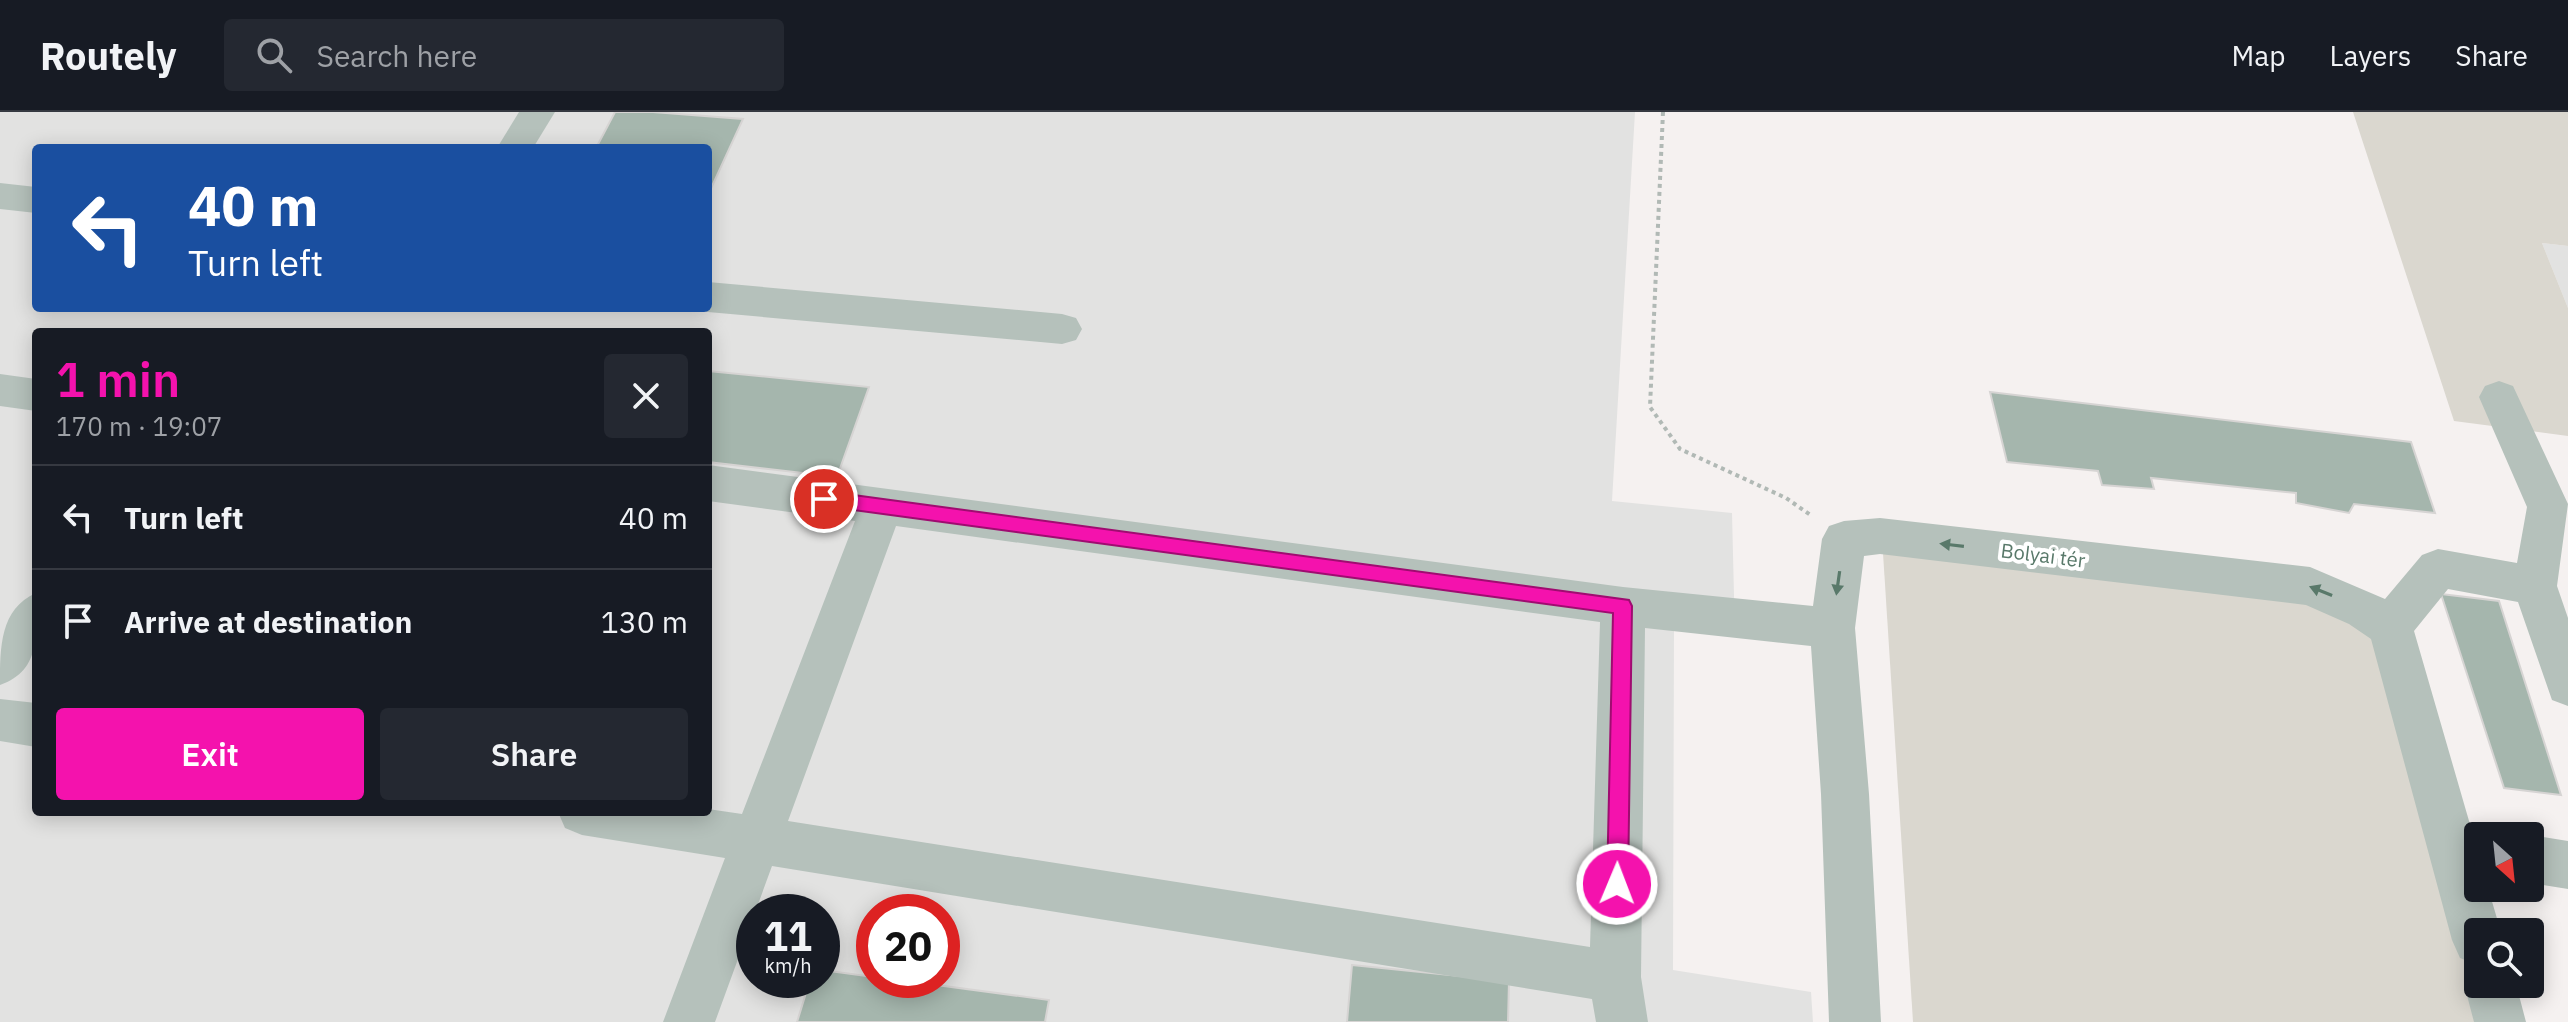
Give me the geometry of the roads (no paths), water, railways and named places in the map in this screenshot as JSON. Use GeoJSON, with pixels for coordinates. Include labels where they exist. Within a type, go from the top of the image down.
{"type":"FeatureCollection","features":[{"type":"Feature","properties":{"kind":"street"},"geometry":{"type":"LineString","coordinates":[[517,144],[537,112]]}},
{"type":"Feature","properties":{"kind":"street"},"geometry":{"type":"LineString","coordinates":[[0,196],[32,200]]}},
{"type":"Feature","properties":{"kind":"street"},"geometry":{"type":"LineString","coordinates":[[712,297],[1062,329]]}},
{"type":"Feature","properties":{"kind":"street"},"geometry":{"type":"LineString","coordinates":[[0,390],[32,394]]}},
{"type":"Feature","properties":{"kind":"street"},"geometry":{"type":"LineString","coordinates":[[2499,397],[2548,507],[2535,586],[2567,679]]}},
{"type":"Feature","properties":{"kind":"street"},"geometry":{"type":"LineString","coordinates":[[712,484],[1623,606],[1832,628],[1845,794],[1855,1022]]}},
{"type":"Feature","properties":{"kind":"street"},"geometry":{"type":"LineString","coordinates":[[689,1022],[882,506]]}},
{"type":"Feature","properties":{"kind":"street","name":"Bolyai tér"},"geometry":{"type":"LineString","coordinates":[[1832,628],[1844,539],[1880,536],[2310,586],[2365,610],[2390,627]]}},
{"type":"Feature","properties":{"kind":"street"},"geometry":{"type":"LineString","coordinates":[[2464,844],[2390,627],[2438,568],[2535,586]]}},
{"type":"Feature","properties":{"kind":"street"},"geometry":{"type":"LineString","coordinates":[[607,816],[758,840],[1618,999],[1623,606]]}},
{"type":"Feature","properties":{"kind":"street"},"geometry":{"type":"LineString","coordinates":[[0,665],[32,619]]}},
{"type":"Feature","properties":{"kind":"street"},"geometry":{"type":"LineString","coordinates":[[0,720],[32,724]]}},
{"type":"Feature","properties":{"kind":"street"},"geometry":{"type":"LineString","coordinates":[[2544,861],[2568,865]]}},
{"type":"Feature","properties":{"kind":"street"},"geometry":{"type":"LineString","coordinates":[[2494,998],[2500,1022]]}}]}
